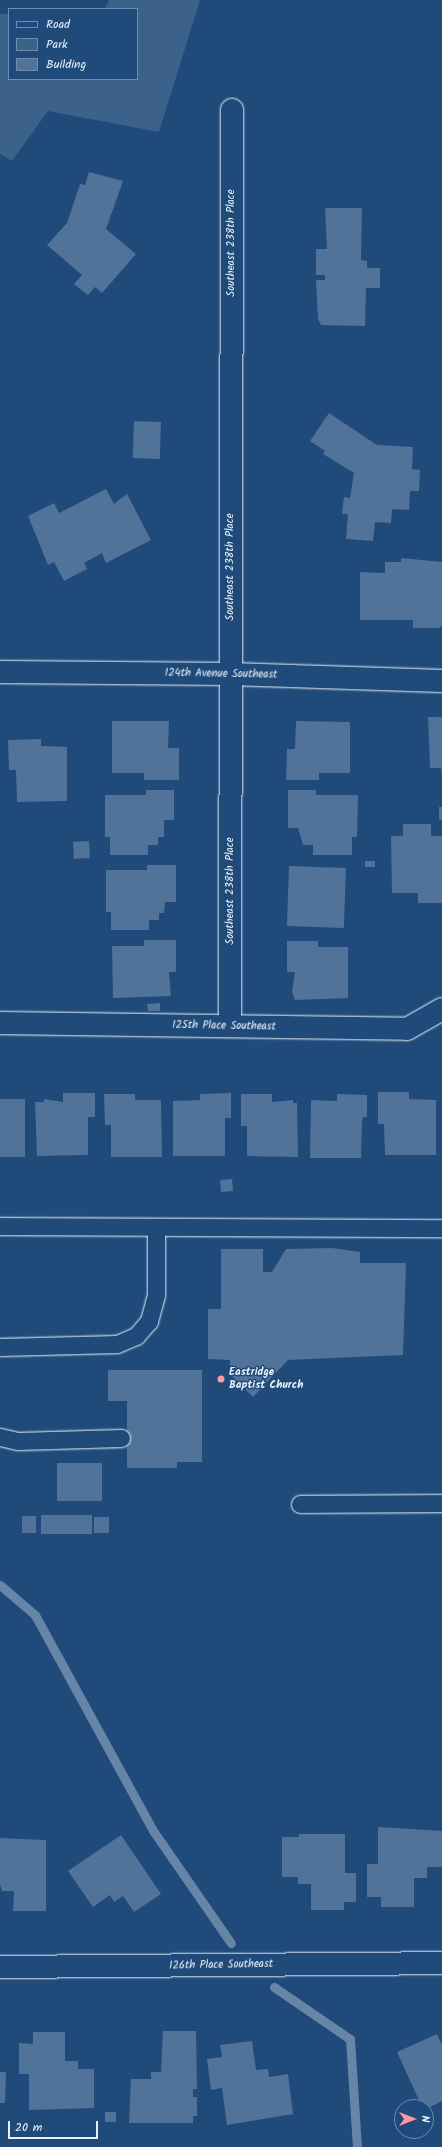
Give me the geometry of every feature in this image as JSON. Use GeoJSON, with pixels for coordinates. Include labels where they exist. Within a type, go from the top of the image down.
{"type":"FeatureCollection","features":[{"type":"Feature","properties":{"kind":"street","name":"Southeast 238th Place"},"geometry":{"type":"LineString","coordinates":[[230,1025],[232,110]]}},
{"type":"Feature","properties":{"kind":"street","name":"124th Avenue Southeast"},"geometry":{"type":"LineString","coordinates":[[0,672],[230,674],[442,681]]}},
{"type":"Feature","properties":{"kind":"street","name":"125th Place Southeast"},"geometry":{"type":"LineString","coordinates":[[0,1023],[230,1025],[407,1029],[442,1009]]}},
{"type":"Feature","properties":{"kind":"street","name":"126th Place Southeast"},"geometry":{"type":"LineString","coordinates":[[0,1967],[442,1963]]}},
{"type":"Feature","properties":{"kind":"lane"},"geometry":{"type":"LineString","coordinates":[[0,1226],[442,1228]]}},
{"type":"Feature","properties":{"kind":"lane"},"geometry":{"type":"LineString","coordinates":[[0,1347],[116,1344],[136,1336],[149,1321],[156,1294],[156,1227]]}},
{"type":"Feature","properties":{"kind":"lane"},"geometry":{"type":"LineString","coordinates":[[0,1437],[18,1441],[120,1438]]}},
{"type":"Feature","properties":{"kind":"lane"},"geometry":{"type":"LineString","coordinates":[[300,1504],[442,1503]]}},
{"type":"Feature","properties":{"kind":"green space"},"geometry":{"type":"Polygon","coordinates":[[[109,0],[200,0],[159,132],[48,111],[12,161],[0,154],[0,14],[8,14],[8,80],[138,80],[138,8],[105,8],[109,0]]]}},
{"type":"Feature","properties":{"kind":"building"},"geometry":{"type":"Polygon","coordinates":[[[89,172],[123,181],[106,229],[136,254],[102,293],[95,287],[88,295],[74,284],[82,275],[47,245],[67,223],[80,184],[85,185],[89,172]]]}},
{"type":"Feature","properties":{"kind":"building"},"geometry":{"type":"Polygon","coordinates":[[[325,208],[362,208],[361,260],[367,261],[367,268],[380,268],[380,288],[366,288],[365,326],[321,325],[318,319],[316,280],[325,280],[325,275],[316,275],[316,249],[327,249],[325,208]]]}},
{"type":"Feature","properties":{"kind":"building"},"geometry":{"type":"Polygon","coordinates":[[[329,413],[377,445],[413,447],[412,469],[420,470],[419,491],[410,491],[409,510],[392,509],[391,523],[375,522],[373,541],[346,539],[348,514],[342,514],[344,497],[350,498],[354,473],[323,454],[325,451],[310,441],[329,413]]]}},
{"type":"Feature","properties":{"kind":"building"},"geometry":{"type":"Polygon","coordinates":[[[134,421],[161,422],[160,459],[133,458],[134,421]]]}},
{"type":"Feature","properties":{"kind":"building"},"geometry":{"type":"Polygon","coordinates":[[[106,489],[114,504],[127,494],[151,540],[106,563],[102,553],[84,563],[87,569],[64,581],[54,562],[48,565],[28,516],[54,503],[59,513],[106,489]]]}},
{"type":"Feature","properties":{"kind":"building"},"geometry":{"type":"Polygon","coordinates":[[[401,558],[442,562],[442,625],[439,628],[413,628],[413,620],[360,620],[360,572],[385,573],[385,562],[401,562],[401,558]]]}},
{"type":"Feature","properties":{"kind":"building"},"geometry":{"type":"Polygon","coordinates":[[[428,717],[442,717],[442,778],[441,768],[430,768],[428,717]]]}},
{"type":"Feature","properties":{"kind":"building"},"geometry":{"type":"Polygon","coordinates":[[[112,721],[169,721],[168,748],[179,748],[179,780],[144,780],[144,773],[112,773],[112,721]]]}},
{"type":"Feature","properties":{"kind":"building"},"geometry":{"type":"Polygon","coordinates":[[[296,721],[350,722],[350,773],[319,773],[319,780],[286,780],[287,749],[295,749],[296,721]]]}},
{"type":"Feature","properties":{"kind":"building"},"geometry":{"type":"Polygon","coordinates":[[[41,739],[41,746],[67,747],[67,801],[17,802],[16,770],[9,770],[8,740],[41,739]]]}},
{"type":"Feature","properties":{"kind":"building"},"geometry":{"type":"Polygon","coordinates":[[[146,790],[174,790],[174,820],[164,820],[164,837],[158,837],[158,845],[148,845],[148,855],[110,855],[110,837],[105,837],[105,795],[146,795],[146,790]]]}},
{"type":"Feature","properties":{"kind":"building"},"geometry":{"type":"Polygon","coordinates":[[[288,790],[316,790],[316,795],[358,795],[357,837],[352,837],[352,855],[313,855],[313,845],[303,845],[298,828],[288,828],[288,790]]]}},
{"type":"Feature","properties":{"kind":"building"},"geometry":{"type":"Polygon","coordinates":[[[439,807],[442,807],[442,820],[439,820],[439,807]]]}},
{"type":"Feature","properties":{"kind":"building"},"geometry":{"type":"Polygon","coordinates":[[[403,824],[431,824],[431,836],[442,836],[442,903],[418,903],[418,893],[392,893],[391,836],[403,836],[403,824]]]}},
{"type":"Feature","properties":{"kind":"building"},"geometry":{"type":"Polygon","coordinates":[[[89,841],[90,858],[74,859],[73,842],[89,841]]]}},
{"type":"Feature","properties":{"kind":"building"},"geometry":{"type":"Polygon","coordinates":[[[365,861],[375,861],[375,867],[365,867],[365,861]]]}},
{"type":"Feature","properties":{"kind":"building"},"geometry":{"type":"Polygon","coordinates":[[[147,865],[176,865],[176,902],[165,902],[164,913],[159,913],[159,920],[149,920],[149,930],[111,930],[111,912],[106,912],[106,870],[147,870],[147,865]]]}},
{"type":"Feature","properties":{"kind":"building"},"geometry":{"type":"Polygon","coordinates":[[[289,866],[346,868],[344,928],[287,926],[289,866]]]}},
{"type":"Feature","properties":{"kind":"building"},"geometry":{"type":"Polygon","coordinates":[[[144,940],[176,940],[176,972],[169,972],[171,996],[113,998],[112,946],[144,946],[144,940]]]}},
{"type":"Feature","properties":{"kind":"building"},"geometry":{"type":"Polygon","coordinates":[[[287,941],[318,941],[318,947],[348,947],[348,998],[295,1000],[292,992],[295,972],[287,972],[287,941]]]}},
{"type":"Feature","properties":{"kind":"building"},"geometry":{"type":"Polygon","coordinates":[[[160,1003],[160,1011],[148,1011],[147,1004],[160,1003]]]}},
{"type":"Feature","properties":{"kind":"building"},"geometry":{"type":"Polygon","coordinates":[[[378,1092],[409,1092],[409,1099],[436,1100],[436,1155],[385,1155],[384,1124],[378,1124],[378,1092]]]}},
{"type":"Feature","properties":{"kind":"building"},"geometry":{"type":"Polygon","coordinates":[[[63,1093],[95,1093],[95,1117],[88,1117],[88,1155],[37,1156],[35,1102],[44,1102],[44,1099],[63,1102],[63,1093]]]}},
{"type":"Feature","properties":{"kind":"building"},"geometry":{"type":"Polygon","coordinates":[[[231,1093],[231,1118],[225,1118],[225,1156],[173,1156],[173,1101],[200,1100],[200,1094],[231,1093]]]}},
{"type":"Feature","properties":{"kind":"building"},"geometry":{"type":"Polygon","coordinates":[[[104,1094],[135,1094],[135,1100],[161,1100],[162,1157],[111,1157],[111,1125],[105,1125],[104,1094]]]}},
{"type":"Feature","properties":{"kind":"building"},"geometry":{"type":"Polygon","coordinates":[[[241,1094],[272,1094],[272,1102],[293,1100],[293,1103],[297,1103],[298,1157],[247,1156],[247,1126],[241,1126],[241,1094]]]}},
{"type":"Feature","properties":{"kind":"building"},"geometry":{"type":"Polygon","coordinates":[[[337,1094],[367,1095],[367,1117],[363,1117],[362,1122],[361,1158],[310,1158],[311,1100],[337,1101],[337,1094]]]}},
{"type":"Feature","properties":{"kind":"building"},"geometry":{"type":"Polygon","coordinates":[[[0,1099],[25,1099],[25,1157],[0,1157],[0,1099]]]}},
{"type":"Feature","properties":{"kind":"building"},"geometry":{"type":"Polygon","coordinates":[[[232,1179],[233,1191],[221,1192],[220,1180],[232,1179]]]}},
{"type":"Feature","properties":{"kind":"building"},"geometry":{"type":"Polygon","coordinates":[[[332,1248],[360,1252],[360,1263],[406,1263],[403,1355],[288,1360],[253,1397],[230,1374],[230,1360],[208,1359],[208,1309],[221,1309],[221,1249],[263,1249],[263,1272],[272,1272],[286,1249],[332,1248]]]}},
{"type":"Feature","properties":{"kind":"building"},"geometry":{"type":"Polygon","coordinates":[[[108,1370],[202,1370],[202,1462],[177,1462],[177,1468],[127,1468],[127,1401],[108,1401],[108,1370]]]}},
{"type":"Feature","properties":{"kind":"building"},"geometry":{"type":"Polygon","coordinates":[[[57,1463],[102,1463],[102,1501],[57,1501],[57,1463]]]}},
{"type":"Feature","properties":{"kind":"building"},"geometry":{"type":"Polygon","coordinates":[[[41,1515],[92,1515],[92,1534],[41,1534],[41,1515]]]}},
{"type":"Feature","properties":{"kind":"building"},"geometry":{"type":"Polygon","coordinates":[[[22,1516],[36,1516],[36,1533],[22,1533],[22,1516]]]}},
{"type":"Feature","properties":{"kind":"building"},"geometry":{"type":"Polygon","coordinates":[[[94,1517],[109,1517],[109,1533],[94,1533],[94,1517]]]}},
{"type":"Feature","properties":{"kind":"building"},"geometry":{"type":"Polygon","coordinates":[[[378,1827],[442,1831],[442,1867],[427,1867],[427,1878],[414,1878],[414,1907],[381,1907],[381,1897],[367,1897],[367,1864],[378,1864],[378,1827]]]}},
{"type":"Feature","properties":{"kind":"building"},"geometry":{"type":"Polygon","coordinates":[[[299,1834],[345,1834],[345,1873],[356,1873],[356,1902],[344,1902],[344,1910],[311,1910],[311,1884],[298,1884],[298,1877],[282,1877],[282,1837],[299,1837],[299,1834]]]}},
{"type":"Feature","properties":{"kind":"building"},"geometry":{"type":"Polygon","coordinates":[[[121,1835],[161,1894],[134,1912],[123,1896],[114,1902],[110,1895],[93,1907],[68,1871],[121,1835]]]}},
{"type":"Feature","properties":{"kind":"building"},"geometry":{"type":"Polygon","coordinates":[[[0,1838],[46,1840],[46,1911],[13,1911],[14,1891],[2,1891],[0,1884],[0,1838]]]}},
{"type":"Feature","properties":{"kind":"building"},"geometry":{"type":"Polygon","coordinates":[[[163,2031],[196,2031],[197,2089],[193,2089],[193,2097],[197,2097],[197,2116],[193,2116],[193,2123],[129,2123],[131,2079],[151,2079],[151,2072],[161,2072],[163,2031]]]}},
{"type":"Feature","properties":{"kind":"building"},"geometry":{"type":"Polygon","coordinates":[[[33,2032],[65,2032],[65,2061],[78,2061],[78,2069],[94,2069],[94,2108],[29,2110],[29,2074],[19,2074],[19,2043],[33,2044],[33,2032]]]}},
{"type":"Feature","properties":{"kind":"building"},"geometry":{"type":"Polygon","coordinates":[[[437,2034],[442,2045],[442,2101],[434,2105],[434,2099],[418,2099],[397,2052],[437,2034]]]}},
{"type":"Feature","properties":{"kind":"building"},"geometry":{"type":"Polygon","coordinates":[[[252,2041],[256,2070],[268,2069],[269,2077],[288,2074],[293,2114],[227,2125],[222,2088],[211,2090],[207,2059],[222,2057],[220,2045],[252,2041]]]}},
{"type":"Feature","properties":{"kind":"building"},"geometry":{"type":"Polygon","coordinates":[[[0,2072],[6,2072],[5,2103],[0,2103],[0,2072]]]}},
{"type":"Feature","properties":{"kind":"building"},"geometry":{"type":"Polygon","coordinates":[[[105,2112],[116,2112],[116,2122],[105,2122],[105,2112]]]}},
{"type":"Feature","properties":{"kind":"waterway"},"geometry":{"type":"LineString","coordinates":[[0,1585],[35,1615],[154,1832],[231,1943]]}},
{"type":"Feature","properties":{"kind":"waterway"},"geometry":{"type":"LineString","coordinates":[[274,1987],[350,2039],[357,2147]]}},
{"type":"Feature","properties":{"kind":"place","name":"Eastridge Baptist Church"},"geometry":{"type":"Point","coordinates":[221,1379]}}]}
